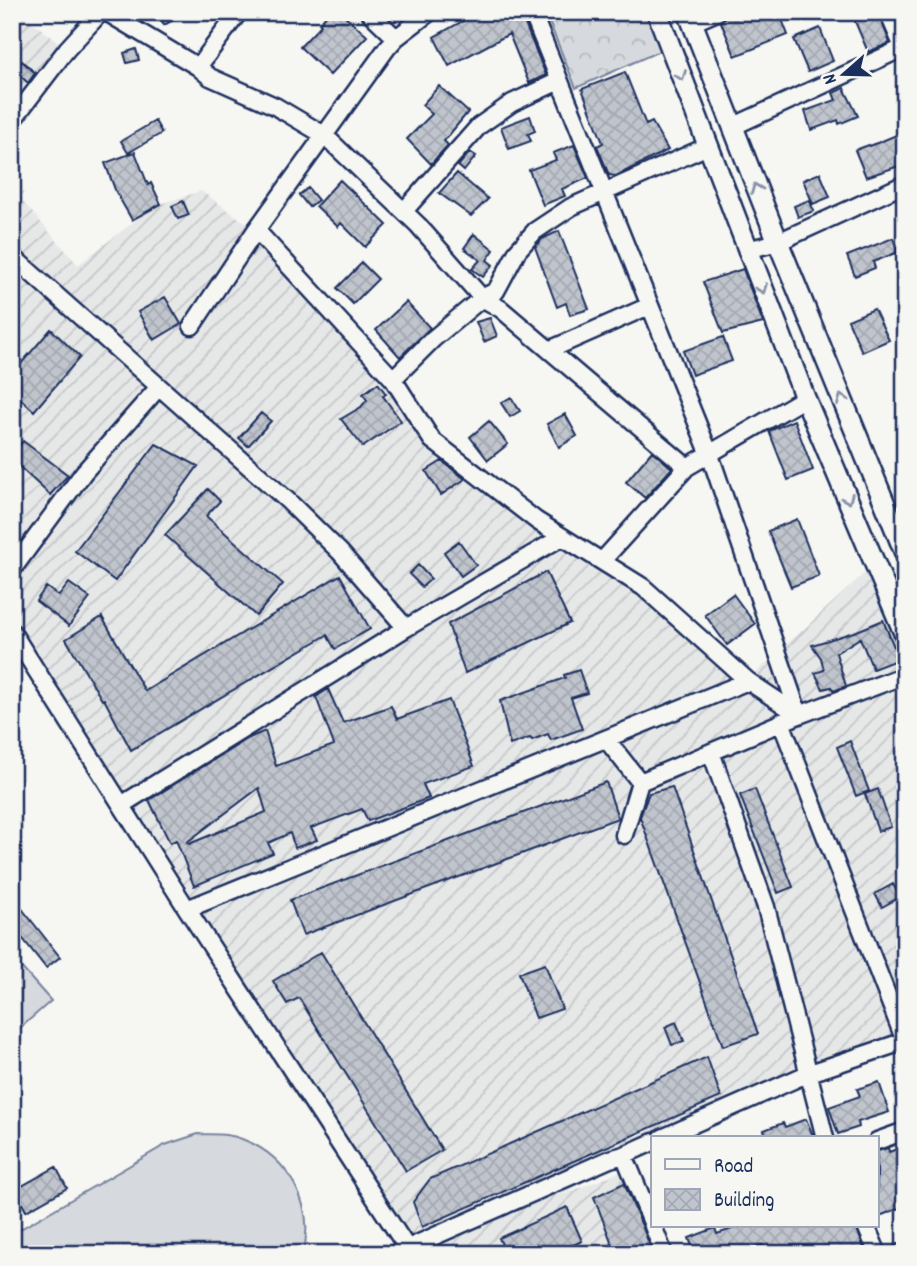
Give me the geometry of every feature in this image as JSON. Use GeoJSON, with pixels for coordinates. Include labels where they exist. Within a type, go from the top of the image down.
{"type":"FeatureCollection","features":[{"type":"Feature","properties":{"kind":"main road"},"geometry":{"type":"LineString","coordinates":[[657,12],[747,250],[905,635]]}},
{"type":"Feature","properties":{"kind":"main road"},"geometry":{"type":"LineString","coordinates":[[690,18],[905,552]]}},
{"type":"Feature","properties":{"kind":"street"},"geometry":{"type":"LineString","coordinates":[[12,121],[67,48],[101,12]]}},
{"type":"Feature","properties":{"kind":"street"},"geometry":{"type":"LineString","coordinates":[[106,12],[198,67],[209,77],[275,106],[324,135],[404,211],[482,298],[501,309],[687,467]]}},
{"type":"Feature","properties":{"kind":"street"},"geometry":{"type":"LineString","coordinates":[[198,67],[239,12]]}},
{"type":"Feature","properties":{"kind":"street"},"geometry":{"type":"LineString","coordinates":[[369,12],[396,38]]}},
{"type":"Feature","properties":{"kind":"street"},"geometry":{"type":"LineString","coordinates":[[192,326],[256,230],[396,38],[430,12]]}},
{"type":"Feature","properties":{"kind":"street"},"geometry":{"type":"LineString","coordinates":[[532,12],[710,455],[799,715]]}},
{"type":"Feature","properties":{"kind":"street"},"geometry":{"type":"LineString","coordinates":[[690,18],[717,12]]}},
{"type":"Feature","properties":{"kind":"street"},"geometry":{"type":"LineString","coordinates":[[732,127],[904,49],[888,12]]}},
{"type":"Feature","properties":{"kind":"street"},"geometry":{"type":"LineString","coordinates":[[404,211],[479,126],[512,103],[559,81]]}},
{"type":"Feature","properties":{"kind":"street"},"geometry":{"type":"LineString","coordinates":[[393,379],[482,298],[496,291],[519,250],[535,231],[571,207],[708,146]]}},
{"type":"Feature","properties":{"kind":"street"},"geometry":{"type":"LineString","coordinates":[[747,250],[778,242],[905,184]]}},
{"type":"Feature","properties":{"kind":"street"},"geometry":{"type":"LineString","coordinates":[[256,230],[393,379],[432,440],[537,521],[643,586],[748,681],[799,715]]}},
{"type":"Feature","properties":{"kind":"street"},"geometry":{"type":"LineString","coordinates":[[12,256],[288,501],[340,552],[406,628]]}},
{"type":"Feature","properties":{"kind":"street"},"geometry":{"type":"LineString","coordinates":[[549,350],[649,306]]}},
{"type":"Feature","properties":{"kind":"street"},"geometry":{"type":"LineString","coordinates":[[12,570],[84,472],[158,388]]}},
{"type":"Feature","properties":{"kind":"street"},"geometry":{"type":"LineString","coordinates":[[602,561],[687,467],[806,398]]}},
{"type":"Feature","properties":{"kind":"street"},"geometry":{"type":"LineString","coordinates":[[123,804],[406,628],[562,537]]}},
{"type":"Feature","properties":{"kind":"street"},"geometry":{"type":"LineString","coordinates":[[12,632],[404,1251],[651,1143]]}},
{"type":"Feature","properties":{"kind":"street"},"geometry":{"type":"LineString","coordinates":[[640,782],[781,722],[905,675]]}},
{"type":"Feature","properties":{"kind":"street"},"geometry":{"type":"LineString","coordinates":[[187,909],[748,681]]}},
{"type":"Feature","properties":{"kind":"street"},"geometry":{"type":"LineString","coordinates":[[667,1136],[807,1074],[905,1041],[781,722]]}},
{"type":"Feature","properties":{"kind":"street"},"geometry":{"type":"LineString","coordinates":[[606,739],[640,782]]}},
{"type":"Feature","properties":{"kind":"street"},"geometry":{"type":"LineString","coordinates":[[711,752],[766,907],[824,1136]]}},
{"type":"Feature","properties":{"kind":"street"},"geometry":{"type":"LineString","coordinates":[[624,835],[640,782]]}},
{"type":"Feature","properties":{"kind":"street"},"geometry":{"type":"LineString","coordinates":[[878,1141],[905,1130]]}},
{"type":"Feature","properties":{"kind":"street"},"geometry":{"type":"LineString","coordinates":[[624,1155],[651,1217]]}},
{"type":"Feature","properties":{"kind":"street"},"geometry":{"type":"LineString","coordinates":[[656,1228],[664,1254]]}},
{"type":"Feature","properties":{"kind":"street"},"geometry":{"type":"LineString","coordinates":[[867,1228],[878,1254]]}},
{"type":"Feature","properties":{"kind":"street"},"geometry":{"type":"LineString","coordinates":[[899,1254],[905,1251]]}},
{"type":"Feature","properties":{"kind":"shaded area"},"geometry":{"type":"Polygon","coordinates":[[[12,12],[19,12],[67,49],[12,120],[12,12]]]}},
{"type":"Feature","properties":{"kind":"shaded area"},"geometry":{"type":"Polygon","coordinates":[[[12,189],[78,265],[154,206],[201,191],[256,230],[393,379],[432,440],[602,561],[747,681],[867,571],[905,660],[905,1036],[669,1136],[651,1136],[651,1144],[624,1155],[562,1195],[632,1167],[651,1205],[651,1228],[662,1228],[675,1254],[396,1254],[406,1247],[12,641],[12,189]]]}},
{"type":"Feature","properties":{"kind":"green space"},"geometry":{"type":"Polygon","coordinates":[[[545,12],[647,12],[662,50],[576,88],[545,12]]]}},
{"type":"Feature","properties":{"kind":"green space"},"geometry":{"type":"Polygon","coordinates":[[[12,957],[51,1001],[12,1035],[12,957]]]}},
{"type":"Feature","properties":{"kind":"green space"},"geometry":{"type":"Polygon","coordinates":[[[198,1134],[242,1139],[273,1157],[285,1170],[302,1201],[306,1236],[303,1254],[12,1254],[12,1234],[165,1145],[198,1134]]]}},
{"type":"Feature","properties":{"kind":"building"},"geometry":{"type":"Polygon","coordinates":[[[158,12],[188,12],[164,25],[158,12]]]}},
{"type":"Feature","properties":{"kind":"building"},"geometry":{"type":"Polygon","coordinates":[[[329,12],[341,12],[367,36],[330,75],[300,47],[321,25],[319,23],[329,12]]]}},
{"type":"Feature","properties":{"kind":"building"},"geometry":{"type":"Polygon","coordinates":[[[479,12],[520,12],[546,75],[529,83],[509,34],[449,66],[434,37],[479,12]]]}},
{"type":"Feature","properties":{"kind":"building"},"geometry":{"type":"Polygon","coordinates":[[[727,12],[779,12],[788,35],[735,56],[721,22],[727,12]]]}},
{"type":"Feature","properties":{"kind":"building"},"geometry":{"type":"Polygon","coordinates":[[[851,12],[878,12],[890,43],[868,52],[851,12]]]}},
{"type":"Feature","properties":{"kind":"building"},"geometry":{"type":"Polygon","coordinates":[[[820,28],[833,61],[808,72],[794,39],[820,28]]]}},
{"type":"Feature","properties":{"kind":"building"},"geometry":{"type":"Polygon","coordinates":[[[136,49],[139,60],[127,63],[124,53],[136,49]]]}},
{"type":"Feature","properties":{"kind":"building"},"geometry":{"type":"Polygon","coordinates":[[[22,61],[35,73],[28,83],[13,69],[22,61]]]}},
{"type":"Feature","properties":{"kind":"building"},"geometry":{"type":"Polygon","coordinates":[[[625,72],[646,125],[652,122],[668,150],[616,176],[609,175],[597,146],[603,143],[582,89],[625,72]]]}},
{"type":"Feature","properties":{"kind":"building"},"geometry":{"type":"Polygon","coordinates":[[[439,86],[468,112],[444,141],[448,145],[431,164],[407,139],[432,114],[422,105],[439,86]]]}},
{"type":"Feature","properties":{"kind":"building"},"geometry":{"type":"Polygon","coordinates":[[[844,88],[858,116],[839,124],[838,120],[811,130],[805,111],[836,100],[833,93],[844,88]]]}},
{"type":"Feature","properties":{"kind":"building"},"geometry":{"type":"Polygon","coordinates":[[[530,116],[535,131],[528,134],[531,141],[509,149],[501,127],[530,116]]]}},
{"type":"Feature","properties":{"kind":"building"},"geometry":{"type":"Polygon","coordinates":[[[155,121],[162,133],[128,153],[121,141],[155,121]]]}},
{"type":"Feature","properties":{"kind":"building"},"geometry":{"type":"Polygon","coordinates":[[[901,133],[905,141],[905,164],[866,177],[855,150],[901,133]]]}},
{"type":"Feature","properties":{"kind":"building"},"geometry":{"type":"Polygon","coordinates":[[[574,145],[588,178],[562,189],[565,196],[543,205],[529,170],[556,160],[553,153],[574,145]]]}},
{"type":"Feature","properties":{"kind":"building"},"geometry":{"type":"Polygon","coordinates":[[[135,152],[148,185],[151,183],[161,204],[132,220],[116,192],[105,163],[135,152]]]}},
{"type":"Feature","properties":{"kind":"building"},"geometry":{"type":"Polygon","coordinates":[[[470,152],[476,156],[464,171],[458,166],[470,152]]]}},
{"type":"Feature","properties":{"kind":"building"},"geometry":{"type":"Polygon","coordinates":[[[457,173],[488,199],[471,216],[439,193],[457,173]]]}},
{"type":"Feature","properties":{"kind":"building"},"geometry":{"type":"Polygon","coordinates":[[[820,173],[830,197],[813,204],[803,180],[820,173]]]}},
{"type":"Feature","properties":{"kind":"building"},"geometry":{"type":"Polygon","coordinates":[[[340,180],[387,225],[365,247],[341,223],[338,227],[316,206],[340,180]]]}},
{"type":"Feature","properties":{"kind":"building"},"geometry":{"type":"Polygon","coordinates":[[[308,188],[318,200],[309,207],[299,195],[308,188]]]}},
{"type":"Feature","properties":{"kind":"building"},"geometry":{"type":"Polygon","coordinates":[[[809,200],[814,211],[798,217],[794,206],[809,200]]]}},
{"type":"Feature","properties":{"kind":"building"},"geometry":{"type":"Polygon","coordinates":[[[183,201],[189,215],[178,219],[172,206],[183,201]]]}},
{"type":"Feature","properties":{"kind":"building"},"geometry":{"type":"Polygon","coordinates":[[[559,231],[589,309],[570,315],[566,303],[557,307],[535,247],[542,239],[559,231]]]}},
{"type":"Feature","properties":{"kind":"building"},"geometry":{"type":"Polygon","coordinates":[[[474,234],[494,250],[487,260],[493,265],[483,277],[472,269],[480,260],[464,248],[474,234]]]}},
{"type":"Feature","properties":{"kind":"building"},"geometry":{"type":"Polygon","coordinates":[[[893,238],[898,252],[873,262],[875,268],[855,276],[847,256],[893,238]]]}},
{"type":"Feature","properties":{"kind":"building"},"geometry":{"type":"Polygon","coordinates":[[[362,263],[378,279],[353,304],[337,288],[362,263]]]}},
{"type":"Feature","properties":{"kind":"building"},"geometry":{"type":"Polygon","coordinates":[[[743,269],[763,323],[723,333],[703,282],[743,269]]]}},
{"type":"Feature","properties":{"kind":"building"},"geometry":{"type":"Polygon","coordinates":[[[165,297],[181,324],[154,340],[138,312],[165,297]]]}},
{"type":"Feature","properties":{"kind":"building"},"geometry":{"type":"Polygon","coordinates":[[[406,302],[430,328],[400,357],[376,330],[406,302]]]}},
{"type":"Feature","properties":{"kind":"building"},"geometry":{"type":"Polygon","coordinates":[[[874,309],[889,340],[862,352],[848,320],[874,309]]]}},
{"type":"Feature","properties":{"kind":"building"},"geometry":{"type":"Polygon","coordinates":[[[490,318],[497,336],[484,342],[476,322],[490,318]]]}},
{"type":"Feature","properties":{"kind":"building"},"geometry":{"type":"Polygon","coordinates":[[[51,329],[80,357],[34,411],[12,391],[12,374],[51,329]]]}},
{"type":"Feature","properties":{"kind":"building"},"geometry":{"type":"Polygon","coordinates":[[[723,337],[732,361],[692,375],[683,351],[723,337]]]}},
{"type":"Feature","properties":{"kind":"building"},"geometry":{"type":"Polygon","coordinates":[[[378,383],[386,394],[383,396],[401,421],[363,447],[341,419],[361,407],[367,400],[363,394],[378,383]]]}},
{"type":"Feature","properties":{"kind":"building"},"geometry":{"type":"Polygon","coordinates":[[[511,397],[520,411],[510,417],[501,403],[511,397]]]}},
{"type":"Feature","properties":{"kind":"building"},"geometry":{"type":"Polygon","coordinates":[[[261,413],[271,421],[248,446],[239,438],[261,413]]]}},
{"type":"Feature","properties":{"kind":"building"},"geometry":{"type":"Polygon","coordinates":[[[565,414],[577,436],[559,447],[547,424],[565,414]]]}},
{"type":"Feature","properties":{"kind":"building"},"geometry":{"type":"Polygon","coordinates":[[[794,420],[813,470],[788,480],[769,431],[794,420]]]}},
{"type":"Feature","properties":{"kind":"building"},"geometry":{"type":"Polygon","coordinates":[[[489,421],[508,444],[488,460],[470,437],[489,421]]]}},
{"type":"Feature","properties":{"kind":"building"},"geometry":{"type":"Polygon","coordinates":[[[23,441],[68,475],[50,495],[12,460],[12,454],[23,441]]]}},
{"type":"Feature","properties":{"kind":"building"},"geometry":{"type":"Polygon","coordinates":[[[156,444],[198,466],[115,581],[75,551],[156,444]]]}},
{"type":"Feature","properties":{"kind":"building"},"geometry":{"type":"Polygon","coordinates":[[[652,451],[672,468],[645,498],[626,482],[652,451]]]}},
{"type":"Feature","properties":{"kind":"building"},"geometry":{"type":"Polygon","coordinates":[[[442,461],[465,479],[441,495],[426,471],[442,461]]]}},
{"type":"Feature","properties":{"kind":"building"},"geometry":{"type":"Polygon","coordinates":[[[208,489],[220,501],[206,516],[283,584],[256,616],[165,535],[208,489]]]}},
{"type":"Feature","properties":{"kind":"building"},"geometry":{"type":"Polygon","coordinates":[[[797,519],[819,576],[791,587],[768,531],[797,519]]]}},
{"type":"Feature","properties":{"kind":"building"},"geometry":{"type":"Polygon","coordinates":[[[459,541],[476,565],[461,576],[444,552],[459,541]]]}},
{"type":"Feature","properties":{"kind":"building"},"geometry":{"type":"Polygon","coordinates":[[[418,565],[431,579],[422,587],[409,574],[418,565]]]}},
{"type":"Feature","properties":{"kind":"building"},"geometry":{"type":"Polygon","coordinates":[[[546,572],[570,623],[465,673],[448,624],[546,572]]]}},
{"type":"Feature","properties":{"kind":"building"},"geometry":{"type":"Polygon","coordinates":[[[340,575],[370,629],[335,649],[327,635],[131,750],[104,699],[102,700],[66,639],[102,617],[145,691],[340,575]]]}},
{"type":"Feature","properties":{"kind":"building"},"geometry":{"type":"Polygon","coordinates":[[[69,583],[90,598],[69,626],[36,601],[46,587],[59,596],[69,583]]]}},
{"type":"Feature","properties":{"kind":"building"},"geometry":{"type":"Polygon","coordinates":[[[733,594],[755,624],[727,645],[705,615],[733,594]]]}},
{"type":"Feature","properties":{"kind":"building"},"geometry":{"type":"Polygon","coordinates":[[[883,620],[899,659],[873,669],[860,638],[836,653],[846,686],[834,691],[831,687],[823,689],[815,673],[824,670],[821,658],[812,645],[883,620]]]}},
{"type":"Feature","properties":{"kind":"building"},"geometry":{"type":"Polygon","coordinates":[[[579,670],[587,693],[571,698],[582,729],[551,740],[548,734],[510,745],[500,701],[565,678],[564,675],[579,670]]]}},
{"type":"Feature","properties":{"kind":"building"},"geometry":{"type":"Polygon","coordinates":[[[328,689],[343,723],[391,706],[397,719],[449,700],[474,766],[423,784],[429,798],[368,821],[362,809],[311,828],[317,840],[295,848],[290,833],[268,843],[273,853],[194,886],[176,840],[170,843],[149,800],[249,738],[265,731],[276,766],[334,745],[316,697],[328,689]],[[259,788],[187,842],[189,844],[266,812],[259,788]]]}},
{"type":"Feature","properties":{"kind":"building"},"geometry":{"type":"Polygon","coordinates":[[[850,741],[869,791],[856,796],[837,747],[850,741]]]}},
{"type":"Feature","properties":{"kind":"building"},"geometry":{"type":"Polygon","coordinates":[[[606,782],[618,818],[303,935],[290,900],[606,782]]]}},
{"type":"Feature","properties":{"kind":"building"},"geometry":{"type":"Polygon","coordinates":[[[672,787],[758,1034],[723,1046],[640,817],[649,793],[672,787]]]}},
{"type":"Feature","properties":{"kind":"building"},"geometry":{"type":"Polygon","coordinates":[[[755,789],[793,887],[778,893],[740,795],[755,789]]]}},
{"type":"Feature","properties":{"kind":"building"},"geometry":{"type":"Polygon","coordinates":[[[878,789],[891,827],[878,831],[865,794],[878,789]]]}},
{"type":"Feature","properties":{"kind":"building"},"geometry":{"type":"Polygon","coordinates":[[[893,884],[900,897],[882,907],[875,894],[893,884]]]}},
{"type":"Feature","properties":{"kind":"building"},"geometry":{"type":"Polygon","coordinates":[[[12,896],[60,957],[46,968],[12,925],[12,896]]]}},
{"type":"Feature","properties":{"kind":"building"},"geometry":{"type":"Polygon","coordinates":[[[321,952],[442,1150],[406,1171],[299,998],[287,1004],[273,981],[321,952]]]}},
{"type":"Feature","properties":{"kind":"building"},"geometry":{"type":"Polygon","coordinates":[[[545,964],[562,1009],[536,1018],[519,973],[545,964]]]}},
{"type":"Feature","properties":{"kind":"building"},"geometry":{"type":"Polygon","coordinates":[[[676,1022],[684,1041],[672,1045],[665,1027],[676,1022]]]}},
{"type":"Feature","properties":{"kind":"building"},"geometry":{"type":"Polygon","coordinates":[[[707,1057],[721,1097],[422,1227],[413,1202],[430,1179],[707,1057]]]}},
{"type":"Feature","properties":{"kind":"building"},"geometry":{"type":"Polygon","coordinates":[[[879,1082],[889,1112],[858,1122],[859,1127],[838,1134],[829,1107],[860,1096],[857,1089],[879,1082]]]}},
{"type":"Feature","properties":{"kind":"building"},"geometry":{"type":"Polygon","coordinates":[[[806,1119],[813,1136],[763,1136],[766,1135],[764,1130],[783,1123],[785,1127],[806,1119]]]}},
{"type":"Feature","properties":{"kind":"building"},"geometry":{"type":"Polygon","coordinates":[[[905,1146],[905,1206],[878,1217],[878,1151],[888,1148],[889,1152],[905,1146]]]}},
{"type":"Feature","properties":{"kind":"building"},"geometry":{"type":"Polygon","coordinates":[[[56,1167],[67,1188],[26,1211],[15,1190],[56,1167]]]}},
{"type":"Feature","properties":{"kind":"building"},"geometry":{"type":"Polygon","coordinates":[[[624,1183],[653,1254],[616,1254],[594,1197],[624,1183]]]}},
{"type":"Feature","properties":{"kind":"building"},"geometry":{"type":"Polygon","coordinates":[[[567,1207],[582,1241],[554,1254],[506,1254],[499,1238],[567,1207]]]}},
{"type":"Feature","properties":{"kind":"building"},"geometry":{"type":"Polygon","coordinates":[[[715,1228],[717,1234],[735,1228],[857,1228],[866,1254],[765,1254],[762,1245],[734,1254],[727,1254],[726,1249],[713,1254],[695,1254],[689,1238],[715,1228]]]}}]}
